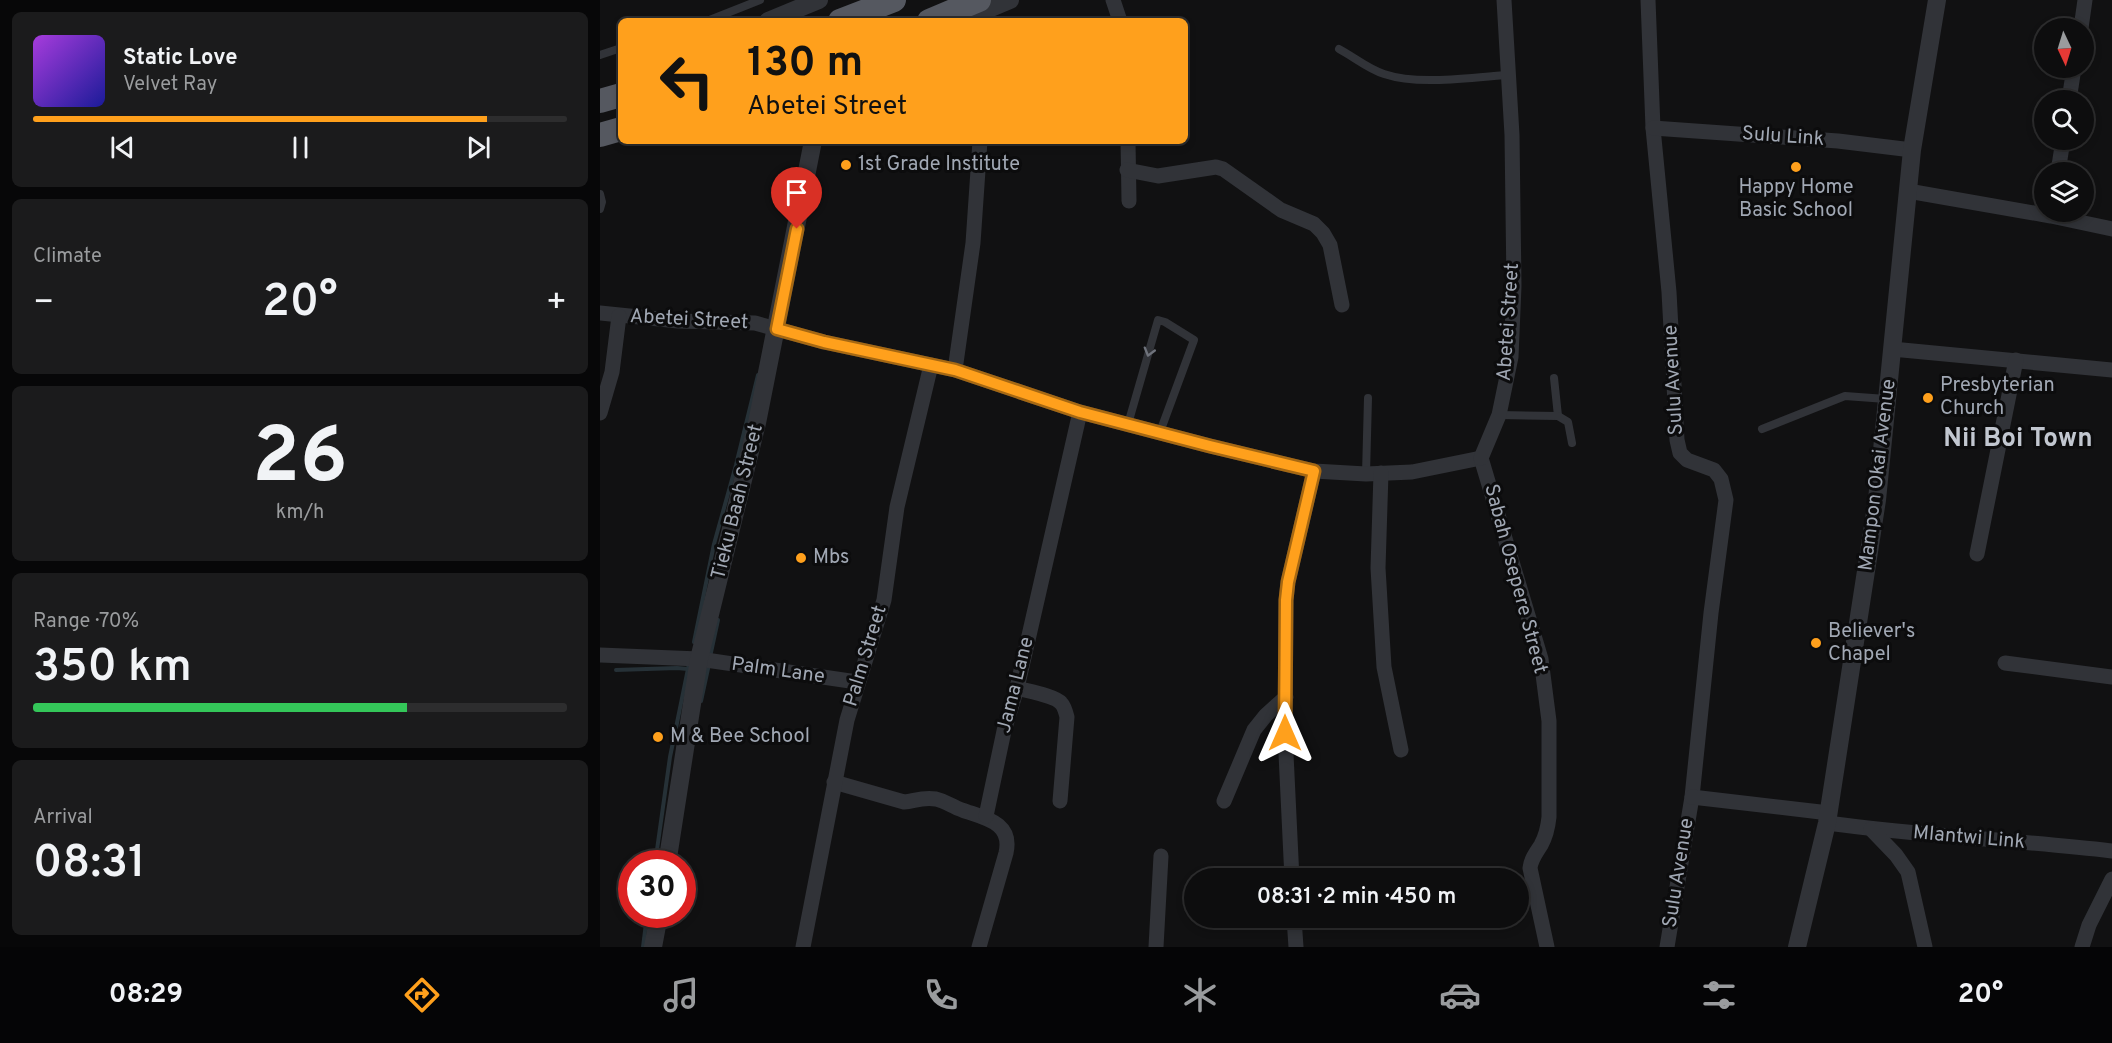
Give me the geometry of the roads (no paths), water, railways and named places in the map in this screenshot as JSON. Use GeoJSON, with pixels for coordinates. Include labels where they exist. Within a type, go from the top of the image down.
{"type":"FeatureCollection","features":[{"type":"Feature","properties":{"kind":"highway"},"geometry":{"type":"LineString","coordinates":[[848,18],[894,0]]}},
{"type":"Feature","properties":{"kind":"highway"},"geometry":{"type":"LineString","coordinates":[[936,18],[979,0]]}},
{"type":"Feature","properties":{"kind":"highway"},"geometry":{"type":"LineString","coordinates":[[600,101],[618,96]]}},
{"type":"Feature","properties":{"kind":"highway"},"geometry":{"type":"LineString","coordinates":[[600,135],[618,130]]}},
{"type":"Feature","properties":{"kind":"street"},"geometry":{"type":"LineString","coordinates":[[775,18],[819,0]]}},
{"type":"Feature","properties":{"kind":"street"},"geometry":{"type":"LineString","coordinates":[[967,18],[1010,0]]}},
{"type":"Feature","properties":{"kind":"street"},"geometry":{"type":"LineString","coordinates":[[1113,0],[1119,18]]}},
{"type":"Feature","properties":{"kind":"street","name":"Abetei Street"},"geometry":{"type":"LineString","coordinates":[[600,313],[678,321],[755,323],[824,342],[955,370],[1080,412],[1314,471],[1373,474],[1412,472],[1481,458],[1499,415],[1511,357],[1514,286],[1512,135],[1504,0]]}},
{"type":"Feature","properties":{"kind":"street","name":"Sulu Avenue"},"geometry":{"type":"LineString","coordinates":[[1648,0],[1653,128],[1669,292],[1677,440],[1680,453],[1687,460],[1714,470],[1721,479],[1726,500],[1711,613],[1692,797],[1667,947]]}},
{"type":"Feature","properties":{"kind":"street","name":"Mampon Okai Avenue"},"geometry":{"type":"LineString","coordinates":[[1797,947],[1828,818],[1877,500],[1912,150],[1937,0]]}},
{"type":"Feature","properties":{"kind":"street"},"geometry":{"type":"LineString","coordinates":[[2082,18],[2085,0]]}},
{"type":"Feature","properties":{"kind":"street","name":"Sulu Link"},"geometry":{"type":"LineString","coordinates":[[1653,128],[1838,141],[1912,150]]}},
{"type":"Feature","properties":{"kind":"street","name":"Tieku Baah Street"},"geometry":{"type":"LineString","coordinates":[[669,850],[699,659],[757,423],[812,144]]}},
{"type":"Feature","properties":{"kind":"street"},"geometry":{"type":"LineString","coordinates":[[955,370],[973,243],[980,144]]}},
{"type":"Feature","properties":{"kind":"street"},"geometry":{"type":"LineString","coordinates":[[1128,144],[1129,201]]}},
{"type":"Feature","properties":{"kind":"street"},"geometry":{"type":"LineString","coordinates":[[1127,170],[1158,176],[1216,167],[1223,169],[1281,210],[1314,224],[1330,245],[1342,305]]}},
{"type":"Feature","properties":{"kind":"street"},"geometry":{"type":"LineString","coordinates":[[1908,191],[2034,211]]}},
{"type":"Feature","properties":{"kind":"street"},"geometry":{"type":"LineString","coordinates":[[2084,222],[2112,229]]}},
{"type":"Feature","properties":{"kind":"street"},"geometry":{"type":"LineString","coordinates":[[600,413],[612,372],[619,316]]}},
{"type":"Feature","properties":{"kind":"street"},"geometry":{"type":"LineString","coordinates":[[1892,349],[2112,370]]}},
{"type":"Feature","properties":{"kind":"street"},"geometry":{"type":"LineString","coordinates":[[1977,554],[2016,360]]}},
{"type":"Feature","properties":{"kind":"street","name":"Palm Street"},"geometry":{"type":"LineString","coordinates":[[803,947],[847,720],[884,600],[897,507],[931,365]]}},
{"type":"Feature","properties":{"kind":"street","name":"Jama Lane"},"geometry":{"type":"LineString","coordinates":[[986,816],[1080,412]]}},
{"type":"Feature","properties":{"kind":"street","name":"Sabah Osepere Street"},"geometry":{"type":"LineString","coordinates":[[1481,458],[1541,659],[1549,721],[1549,817],[1542,844],[1531,861],[1530,868],[1547,947]]}},
{"type":"Feature","properties":{"kind":"street"},"geometry":{"type":"LineString","coordinates":[[1291,868],[1285,733],[1286,600],[1288,582],[1314,471]]}},
{"type":"Feature","properties":{"kind":"street"},"geometry":{"type":"LineString","coordinates":[[1373,474],[1384,667],[1401,750]]}},
{"type":"Feature","properties":{"kind":"street","name":"Palm Lane"},"geometry":{"type":"LineString","coordinates":[[600,655],[699,659],[857,682]]}},
{"type":"Feature","properties":{"kind":"street"},"geometry":{"type":"LineString","coordinates":[[2005,663],[2112,677]]}},
{"type":"Feature","properties":{"kind":"street"},"geometry":{"type":"LineString","coordinates":[[1017,688],[1056,699],[1065,709],[1067,717],[1060,801]]}},
{"type":"Feature","properties":{"kind":"street"},"geometry":{"type":"LineString","coordinates":[[1224,801],[1254,730],[1266,715],[1286,697]]}},
{"type":"Feature","properties":{"kind":"street"},"geometry":{"type":"LineString","coordinates":[[834,782],[904,802],[914,798],[937,799],[962,810],[986,816],[1006,832],[1009,842],[979,947]]}},
{"type":"Feature","properties":{"kind":"street","name":"Mlantwi Link"},"geometry":{"type":"LineString","coordinates":[[1692,797],[1828,818],[1871,829],[2112,851]]}},
{"type":"Feature","properties":{"kind":"street"},"geometry":{"type":"LineString","coordinates":[[1871,829],[1896,855],[1908,872],[1925,947]]}},
{"type":"Feature","properties":{"kind":"street"},"geometry":{"type":"LineString","coordinates":[[1155,947],[1161,856]]}},
{"type":"Feature","properties":{"kind":"street"},"geometry":{"type":"LineString","coordinates":[[2082,947],[2089,925],[2112,879]]}},
{"type":"Feature","properties":{"kind":"street"},"geometry":{"type":"LineString","coordinates":[[653,947],[657,928]]}},
{"type":"Feature","properties":{"kind":"street"},"geometry":{"type":"LineString","coordinates":[[1295,928],[1296,947]]}},
{"type":"Feature","properties":{"kind":"lane"},"geometry":{"type":"LineString","coordinates":[[715,18],[760,0]]}},
{"type":"Feature","properties":{"kind":"lane"},"geometry":{"type":"LineString","coordinates":[[600,55],[618,49]]}},
{"type":"Feature","properties":{"kind":"lane"},"geometry":{"type":"LineString","coordinates":[[1339,49],[1381,73],[1396,77],[1432,79],[1509,75]]}},
{"type":"Feature","properties":{"kind":"lane"},"geometry":{"type":"LineString","coordinates":[[600,194],[602,202],[600,209]]}},
{"type":"Feature","properties":{"kind":"lane"},"geometry":{"type":"LineString","coordinates":[[1128,424],[1158,320],[1194,340],[1160,432]]}},
{"type":"Feature","properties":{"kind":"lane"},"geometry":{"type":"LineString","coordinates":[[1554,378],[1558,416]]}},
{"type":"Feature","properties":{"kind":"lane"},"geometry":{"type":"LineString","coordinates":[[1762,429],[1845,396],[1887,400]]}},
{"type":"Feature","properties":{"kind":"lane"},"geometry":{"type":"LineString","coordinates":[[1368,398],[1373,474]]}},
{"type":"Feature","properties":{"kind":"lane"},"geometry":{"type":"LineString","coordinates":[[1499,415],[1558,416],[1568,422],[1572,442]]}},
{"type":"Feature","properties":{"kind":"waterway"},"geometry":{"type":"LineString","coordinates":[[694,642],[714,544],[758,375]]}},
{"type":"Feature","properties":{"kind":"waterway"},"geometry":{"type":"LineString","coordinates":[[710,657],[718,620]]}},
{"type":"Feature","properties":{"kind":"waterway"},"geometry":{"type":"LineString","coordinates":[[657,850],[670,757],[689,664]]}},
{"type":"Feature","properties":{"kind":"waterway"},"geometry":{"type":"LineString","coordinates":[[701,701],[709,664]]}},
{"type":"Feature","properties":{"kind":"waterway"},"geometry":{"type":"LineString","coordinates":[[616,670],[688,669]]}},
{"type":"Feature","properties":{"kind":"waterway"},"geometry":{"type":"LineString","coordinates":[[643,947],[645,928]]}},
{"type":"Feature","properties":{"kind":"place","name":"1st Grade Institute"},"geometry":{"type":"Point","coordinates":[846,165]}},
{"type":"Feature","properties":{"kind":"place","name":"Happy Home Basic School"},"geometry":{"type":"Point","coordinates":[1796,167]}},
{"type":"Feature","properties":{"kind":"place","name":"Presbyterian Church"},"geometry":{"type":"Point","coordinates":[1928,398]}},
{"type":"Feature","properties":{"kind":"place","name":"Mbs"},"geometry":{"type":"Point","coordinates":[801,558]}},
{"type":"Feature","properties":{"kind":"place","name":"Believer's Chapel"},"geometry":{"type":"Point","coordinates":[1816,643]}},
{"type":"Feature","properties":{"kind":"place","name":"M & Bee School"},"geometry":{"type":"Point","coordinates":[658,737]}},
{"type":"Feature","properties":{"kind":"district","name":"Nii Boi Town"},"geometry":{"type":"Point","coordinates":[2018,439]}}]}
